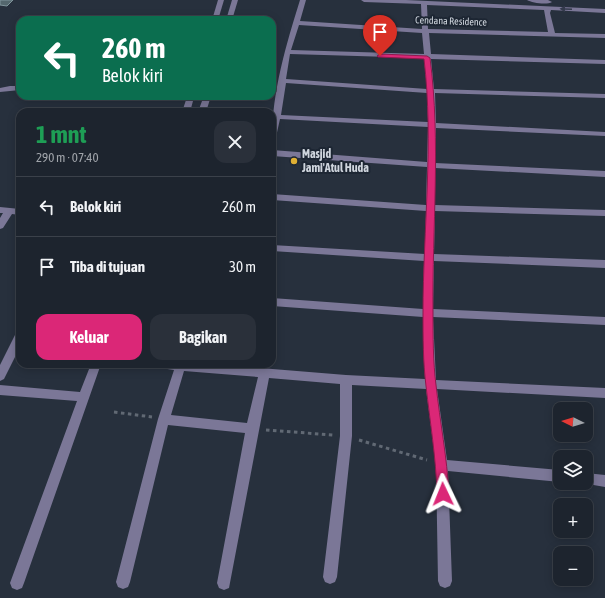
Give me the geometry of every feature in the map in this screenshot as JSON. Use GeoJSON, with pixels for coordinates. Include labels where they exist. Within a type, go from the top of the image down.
{"type":"FeatureCollection","features":[{"type":"Feature","properties":{"kind":"street"},"geometry":{"type":"LineString","coordinates":[[216,16],[221,0]]}},
{"type":"Feature","properties":{"kind":"street"},"geometry":{"type":"LineString","coordinates":[[230,16],[235,0]]}},
{"type":"Feature","properties":{"kind":"street"},"geometry":{"type":"LineString","coordinates":[[276,121],[287,52],[303,0]]}},
{"type":"Feature","properties":{"kind":"street"},"geometry":{"type":"LineString","coordinates":[[364,0],[424,3],[502,3],[548,8],[605,11]]}},
{"type":"Feature","properties":{"kind":"street"},"geometry":{"type":"LineString","coordinates":[[530,0],[605,5]]}},
{"type":"Feature","properties":{"kind":"street"},"geometry":{"type":"LineString","coordinates":[[424,3],[427,58],[431,91],[432,126],[428,314],[431,384],[442,465],[445,581]]}},
{"type":"Feature","properties":{"kind":"street"},"geometry":{"type":"LineString","coordinates":[[548,8],[552,35]]}},
{"type":"Feature","properties":{"kind":"street","name":"Cendana Residence"},"geometry":{"type":"LineString","coordinates":[[296,23],[425,31],[605,36]]}},
{"type":"Feature","properties":{"kind":"street"},"geometry":{"type":"LineString","coordinates":[[287,52],[427,58],[605,62]]}},
{"type":"Feature","properties":{"kind":"street"},"geometry":{"type":"LineString","coordinates":[[282,81],[431,91],[605,96]]}},
{"type":"Feature","properties":{"kind":"street"},"geometry":{"type":"LineString","coordinates":[[0,90],[16,88]]}},
{"type":"Feature","properties":{"kind":"street"},"geometry":{"type":"LineString","coordinates":[[277,117],[605,134]]}},
{"type":"Feature","properties":{"kind":"street"},"geometry":{"type":"LineString","coordinates":[[276,153],[432,165],[605,174]]}},
{"type":"Feature","properties":{"kind":"street"},"geometry":{"type":"LineString","coordinates":[[276,197],[431,208],[605,213]]}},
{"type":"Feature","properties":{"kind":"street"},"geometry":{"type":"LineString","coordinates":[[0,226],[4,211],[16,212]]}},
{"type":"Feature","properties":{"kind":"street"},"geometry":{"type":"LineString","coordinates":[[276,248],[429,257],[605,264]]}},
{"type":"Feature","properties":{"kind":"street"},"geometry":{"type":"LineString","coordinates":[[276,302],[428,314],[605,321]]}},
{"type":"Feature","properties":{"kind":"street"},"geometry":{"type":"LineString","coordinates":[[0,376],[16,344]]}},
{"type":"Feature","properties":{"kind":"street"},"geometry":{"type":"LineString","coordinates":[[17,583],[95,368]]}},
{"type":"Feature","properties":{"kind":"street"},"geometry":{"type":"LineString","coordinates":[[123,582],[164,419],[180,368]]}},
{"type":"Feature","properties":{"kind":"street"},"geometry":{"type":"LineString","coordinates":[[192,368],[346,380],[605,393]]}},
{"type":"Feature","properties":{"kind":"street"},"geometry":{"type":"LineString","coordinates":[[224,583],[252,429],[264,374]]}},
{"type":"Feature","properties":{"kind":"street"},"geometry":{"type":"LineString","coordinates":[[330,577],[346,436],[346,380]]}},
{"type":"Feature","properties":{"kind":"street"},"geometry":{"type":"LineString","coordinates":[[0,390],[84,397]]}},
{"type":"Feature","properties":{"kind":"street"},"geometry":{"type":"LineString","coordinates":[[164,419],[252,429]]}},
{"type":"Feature","properties":{"kind":"street"},"geometry":{"type":"LineString","coordinates":[[442,465],[553,475]]}},
{"type":"Feature","properties":{"kind":"street"},"geometry":{"type":"LineString","coordinates":[[593,480],[605,481]]}},
{"type":"Feature","properties":{"kind":"path"},"geometry":{"type":"LineString","coordinates":[[114,412],[126,412],[164,419]]}},
{"type":"Feature","properties":{"kind":"building"},"geometry":{"type":"Polygon","coordinates":[[[0,0],[13,0],[7,6],[0,5],[0,0]]]}},
{"type":"Feature","properties":{"kind":"place","name":"Masjid Jami'Atul Huda"},"geometry":{"type":"Point","coordinates":[294,161]}},
{"type":"Feature","properties":{"kind":"route"},"geometry":{"type":"LineString","coordinates":[[380,56],[427,58],[431,91],[432,126],[428,314],[431,384],[442,465],[443,494]]}}]}
